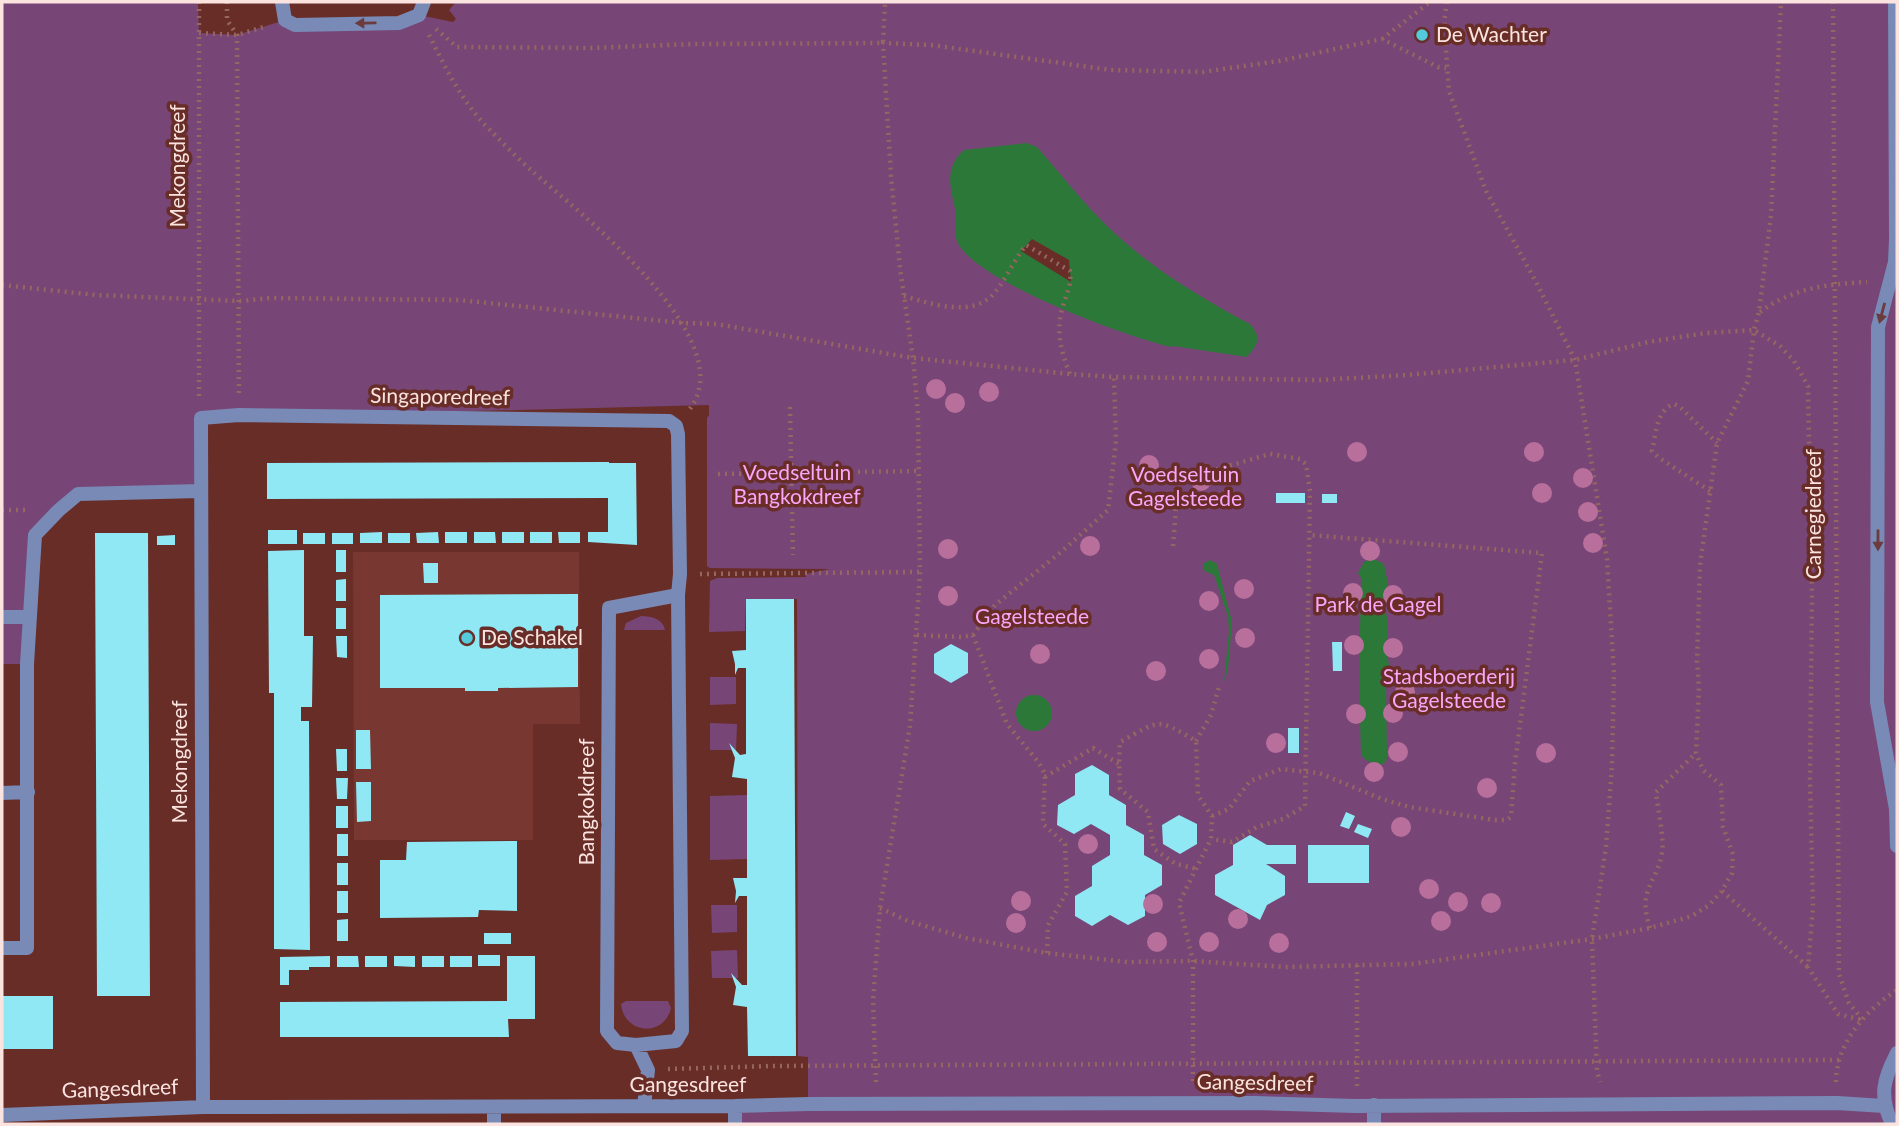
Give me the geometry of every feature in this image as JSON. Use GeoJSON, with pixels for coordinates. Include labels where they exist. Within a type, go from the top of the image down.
{"type":"FeatureCollection","features":[{"type":"Feature","properties":{"kind":"street"},"geometry":{"type":"LineString","coordinates":[[282,2],[285,20],[295,25],[399,23],[421,8]]}},
{"type":"Feature","properties":{"kind":"street"},"geometry":{"type":"LineString","coordinates":[[1895,2],[1895,262],[1878,327],[1877,702],[1896,809],[1897,846]]}},
{"type":"Feature","properties":{"kind":"street","name":"Singaporedreef"},"geometry":{"type":"LineString","coordinates":[[201,418],[239,415],[669,421],[676,426]]}},
{"type":"Feature","properties":{"kind":"street","name":"Mekongdreef"},"geometry":{"type":"LineString","coordinates":[[201,418],[203,1107]]}},
{"type":"Feature","properties":{"kind":"street"},"geometry":{"type":"LineString","coordinates":[[643,1106],[648,1070],[636,1045],[676,1041],[682,1031],[680,575],[676,426]]}},
{"type":"Feature","properties":{"kind":"street"},"geometry":{"type":"LineString","coordinates":[[2,948],[27,948],[27,664],[35,535],[58,510],[78,494],[200,491]]}},
{"type":"Feature","properties":{"kind":"street","name":"Bangkokdreef"},"geometry":{"type":"LineString","coordinates":[[636,1045],[617,1043],[607,1031],[609,608],[678,595]]}},
{"type":"Feature","properties":{"kind":"street"},"geometry":{"type":"LineString","coordinates":[[2,617],[29,617]]}},
{"type":"Feature","properties":{"kind":"street"},"geometry":{"type":"LineString","coordinates":[[2,793],[27,792]]}},
{"type":"Feature","properties":{"kind":"street"},"geometry":{"type":"LineString","coordinates":[[1892,1124],[1884,1106],[1885,1076],[1897,1053]]}},
{"type":"Feature","properties":{"kind":"street","name":"Gangesdreef"},"geometry":{"type":"LineString","coordinates":[[4,1118],[203,1107],[1192,1103],[1356,1106],[1837,1102],[1884,1106]]}},
{"type":"Feature","properties":{"kind":"street"},"geometry":{"type":"LineString","coordinates":[[1374,1105],[1374,1124]]}},
{"type":"Feature","properties":{"kind":"street"},"geometry":{"type":"LineString","coordinates":[[735,1106],[735,1124]]}},
{"type":"Feature","properties":{"kind":"street"},"geometry":{"type":"LineString","coordinates":[[494,1107],[494,1124]]}},
{"type":"Feature","properties":{"kind":"path","name":"Mekongdreef"},"geometry":{"type":"LineString","coordinates":[[199,2],[198,375],[201,418]]}},
{"type":"Feature","properties":{"kind":"path"},"geometry":{"type":"LineString","coordinates":[[227,2],[227,20],[237,35],[239,415]]}},
{"type":"Feature","properties":{"kind":"path"},"geometry":{"type":"LineString","coordinates":[[875,1104],[877,1066],[873,1001],[880,908],[910,726],[920,572],[918,415],[891,176],[883,43],[885,2]]}},
{"type":"Feature","properties":{"kind":"path"},"geometry":{"type":"LineString","coordinates":[[421,8],[457,47],[590,48],[694,44],[883,43],[931,45],[1111,70],[1203,72],[1267,64],[1382,39],[1430,2]]}},
{"type":"Feature","properties":{"kind":"path"},"geometry":{"type":"LineString","coordinates":[[1447,2],[1444,22],[1449,91],[1486,191],[1535,279],[1575,359],[1607,559],[1614,674],[1612,765],[1607,834],[1592,939],[1597,1061],[1606,1104]]}},
{"type":"Feature","properties":{"kind":"path"},"geometry":{"type":"LineString","coordinates":[[880,908],[908,921],[966,938],[1047,953],[1127,962],[1193,961],[1284,967],[1412,964],[1592,939],[1650,928],[1692,916],[1709,905],[1722,891],[1732,873],[1733,853],[1723,828],[1721,785],[1703,770],[1696,753],[1700,565],[1717,443],[1748,380],[1759,312],[1771,215],[1781,2]]}},
{"type":"Feature","properties":{"kind":"path","name":"Carnegiedreef"},"geometry":{"type":"LineString","coordinates":[[1833,2],[1839,974],[1849,1003],[1862,1020]]}},
{"type":"Feature","properties":{"kind":"path"},"geometry":{"type":"LineString","coordinates":[[421,8],[458,92],[528,168],[586,217],[632,261],[683,323],[696,352],[700,392],[676,426]]}},
{"type":"Feature","properties":{"kind":"path"},"geometry":{"type":"LineString","coordinates":[[199,33],[237,35],[285,20]]}},
{"type":"Feature","properties":{"kind":"path"},"geometry":{"type":"LineString","coordinates":[[1382,39],[1438,67],[1446,68]]}},
{"type":"Feature","properties":{"kind":"path"},"geometry":{"type":"LineString","coordinates":[[904,296],[959,308],[977,305],[995,293],[1026,245],[1070,271],[1071,282],[1059,324],[1059,342],[1070,374]]}},
{"type":"Feature","properties":{"kind":"path"},"geometry":{"type":"LineString","coordinates":[[1759,312],[1770,304],[1805,289],[1833,283],[1890,281]]}},
{"type":"Feature","properties":{"kind":"path"},"geometry":{"type":"LineString","coordinates":[[2,285],[96,295],[240,301],[270,298],[459,300],[716,324],[913,358],[1114,377],[1320,380],[1407,375],[1575,359],[1648,342],[1706,333],[1754,330],[1780,346],[1794,361],[1808,386],[1812,582],[1810,778],[1813,908],[1808,967]]}},
{"type":"Feature","properties":{"kind":"path"},"geometry":{"type":"LineString","coordinates":[[917,635],[973,635],[995,605],[1108,510],[1116,442],[1114,377]]}},
{"type":"Feature","properties":{"kind":"path"},"geometry":{"type":"LineString","coordinates":[[1710,491],[1652,451],[1662,412],[1666,406],[1674,404],[1717,443]]}},
{"type":"Feature","properties":{"kind":"path"},"geometry":{"type":"LineString","coordinates":[[790,408],[793,555]]}},
{"type":"Feature","properties":{"kind":"path"},"geometry":{"type":"LineString","coordinates":[[1173,546],[1179,472],[1211,471],[1270,454],[1300,459],[1306,464],[1310,491],[1305,806],[1233,842],[1212,839]]}},
{"type":"Feature","properties":{"kind":"path"},"geometry":{"type":"LineString","coordinates":[[718,474],[918,471]]}},
{"type":"Feature","properties":{"kind":"path"},"geometry":{"type":"LineString","coordinates":[[1212,816],[1229,809],[1250,781],[1281,769],[1319,773],[1409,807],[1495,820],[1507,820],[1511,817],[1515,763],[1542,553],[1309,535]]}},
{"type":"Feature","properties":{"kind":"path"},"geometry":{"type":"LineString","coordinates":[[680,575],[920,572]]}},
{"type":"Feature","properties":{"kind":"path"},"geometry":{"type":"LineString","coordinates":[[973,635],[1007,724],[1039,763],[1045,777],[1043,824],[1065,844],[1066,892],[1048,925],[1047,953]]}},
{"type":"Feature","properties":{"kind":"path"},"geometry":{"type":"LineString","coordinates":[[1192,1103],[1193,961],[1179,903],[1212,839],[1212,816],[1198,795],[1196,741],[1211,715],[1219,687]]}},
{"type":"Feature","properties":{"kind":"path"},"geometry":{"type":"LineString","coordinates":[[1196,741],[1167,724],[1156,723],[1120,742],[1119,764],[1120,789],[1148,812],[1154,849],[1176,864],[1197,869]]}},
{"type":"Feature","properties":{"kind":"path"},"geometry":{"type":"LineString","coordinates":[[1045,777],[1093,748],[1119,764]]}},
{"type":"Feature","properties":{"kind":"path"},"geometry":{"type":"LineString","coordinates":[[1650,928],[1645,913],[1647,891],[1663,852],[1656,792],[1696,753]]}},
{"type":"Feature","properties":{"kind":"path"},"geometry":{"type":"LineString","coordinates":[[1722,891],[1808,967],[1838,1014],[1862,1020]]}},
{"type":"Feature","properties":{"kind":"path"},"geometry":{"type":"LineString","coordinates":[[1356,1106],[1357,965]]}},
{"type":"Feature","properties":{"kind":"path"},"geometry":{"type":"LineString","coordinates":[[1837,1102],[1836,1076],[1846,1042],[1862,1020],[1897,990]]}},
{"type":"Feature","properties":{"kind":"path","name":"Gangesdreef"},"geometry":{"type":"LineString","coordinates":[[648,1070],[760,1066],[1840,1060]]}},
{"type":"Feature","properties":{"kind":"shaded area"},"geometry":{"type":"Polygon","coordinates":[[[1026,143],[1037,147],[1104,223],[1142,257],[1187,288],[1250,324],[1256,333],[1257,341],[1247,357],[1171,347],[1121,332],[1024,292],[973,260],[959,245],[955,235],[955,210],[950,182],[954,162],[964,150],[1026,143]]]}},
{"type":"Feature","properties":{"kind":"shaded area","name":"De Schakel"},"geometry":{"type":"Polygon","coordinates":[[[353,552],[579,552],[580,724],[533,724],[533,840],[354,840],[353,552]]]}},
{"type":"Feature","properties":{"kind":"shaded area"},"geometry":{"type":"Polygon","coordinates":[[[1372,558],[1384,564],[1388,584],[1384,600],[1389,665],[1386,678],[1387,758],[1384,764],[1368,761],[1361,755],[1361,578],[1358,573],[1364,562],[1372,558]]]}},
{"type":"Feature","properties":{"kind":"shaded area"},"geometry":{"type":"Polygon","coordinates":[[[1210,560],[1217,564],[1232,622],[1228,669],[1224,682],[1228,616],[1214,575],[1203,570],[1203,564],[1210,560]]]}},
{"type":"Feature","properties":{"kind":"shaded area"},"geometry":{"type":"Polygon","coordinates":[[[1034,695],[1047,700],[1052,713],[1047,726],[1034,731],[1021,726],[1016,713],[1021,700],[1034,695]]]}},
{"type":"Feature","properties":{"kind":"green space","name":"Park de Gagel"},"geometry":{"type":"Polygon","coordinates":[[[2,2],[198,2],[199,33],[237,35],[285,20],[295,25],[419,15],[453,22],[456,19],[449,10],[456,2],[1897,2],[1897,1124],[735,1124],[735,1106],[808,1103],[808,1057],[798,1056],[797,599],[746,599],[745,631],[709,632],[710,581],[717,578],[806,577],[806,574],[830,569],[707,566],[709,405],[202,418],[200,491],[78,494],[35,535],[27,664],[2,664],[2,2]]]}},
{"type":"Feature","properties":{"kind":"green space"},"geometry":{"type":"Polygon","coordinates":[[[641,616],[656,619],[662,623],[665,630],[624,630],[626,623],[641,616]]]}},
{"type":"Feature","properties":{"kind":"green space"},"geometry":{"type":"Polygon","coordinates":[[[710,677],[736,677],[736,704],[710,705],[710,677]]]}},
{"type":"Feature","properties":{"kind":"green space"},"geometry":{"type":"Polygon","coordinates":[[[710,723],[737,724],[736,750],[710,750],[710,723]]]}},
{"type":"Feature","properties":{"kind":"green space"},"geometry":{"type":"Polygon","coordinates":[[[747,795],[747,859],[710,860],[710,796],[747,795]]]}},
{"type":"Feature","properties":{"kind":"green space"},"geometry":{"type":"Polygon","coordinates":[[[711,905],[737,905],[737,932],[712,933],[711,905]]]}},
{"type":"Feature","properties":{"kind":"green space"},"geometry":{"type":"Polygon","coordinates":[[[737,950],[738,978],[712,978],[711,951],[737,950]]]}},
{"type":"Feature","properties":{"kind":"green space"},"geometry":{"type":"Polygon","coordinates":[[[626,1001],[668,1001],[671,1008],[661,1024],[644,1028],[629,1022],[621,1004],[626,1001]]]}},
{"type":"Feature","properties":{"kind":"pier"},"geometry":{"type":"Polygon","coordinates":[[[1032,239],[1069,260],[1071,282],[1021,251],[1032,239]]]}},
{"type":"Feature","properties":{"kind":"building"},"geometry":{"type":"Polygon","coordinates":[[[267,463],[636,463],[637,545],[588,542],[588,532],[608,532],[608,498],[267,499],[267,463]]]}},
{"type":"Feature","properties":{"kind":"building"},"geometry":{"type":"Polygon","coordinates":[[[1276,493],[1305,493],[1305,503],[1276,503],[1276,493]]]}},
{"type":"Feature","properties":{"kind":"building"},"geometry":{"type":"Polygon","coordinates":[[[1322,494],[1337,494],[1337,503],[1322,503],[1322,494]]]}},
{"type":"Feature","properties":{"kind":"building"},"geometry":{"type":"Polygon","coordinates":[[[268,530],[297,530],[297,544],[268,544],[268,530]]]}},
{"type":"Feature","properties":{"kind":"building"},"geometry":{"type":"Polygon","coordinates":[[[382,532],[382,543],[360,543],[360,533],[382,532]]]}},
{"type":"Feature","properties":{"kind":"building"},"geometry":{"type":"Polygon","coordinates":[[[438,532],[439,543],[417,543],[416,533],[438,532]]]}},
{"type":"Feature","properties":{"kind":"building"},"geometry":{"type":"Polygon","coordinates":[[[445,532],[467,532],[467,543],[445,543],[445,532]]]}},
{"type":"Feature","properties":{"kind":"building"},"geometry":{"type":"Polygon","coordinates":[[[474,532],[495,532],[496,543],[474,543],[474,532]]]}},
{"type":"Feature","properties":{"kind":"building"},"geometry":{"type":"Polygon","coordinates":[[[502,532],[524,532],[524,543],[502,543],[502,532]]]}},
{"type":"Feature","properties":{"kind":"building"},"geometry":{"type":"Polygon","coordinates":[[[530,532],[552,532],[552,543],[530,543],[530,532]]]}},
{"type":"Feature","properties":{"kind":"building"},"geometry":{"type":"Polygon","coordinates":[[[558,532],[580,532],[580,543],[559,543],[558,532]]]}},
{"type":"Feature","properties":{"kind":"building"},"geometry":{"type":"Polygon","coordinates":[[[95,533],[148,533],[150,996],[97,996],[95,533]]]}},
{"type":"Feature","properties":{"kind":"building"},"geometry":{"type":"Polygon","coordinates":[[[303,533],[325,533],[325,544],[303,544],[303,533]]]}},
{"type":"Feature","properties":{"kind":"building"},"geometry":{"type":"Polygon","coordinates":[[[332,533],[353,533],[353,544],[332,544],[332,533]]]}},
{"type":"Feature","properties":{"kind":"building"},"geometry":{"type":"Polygon","coordinates":[[[388,533],[410,533],[410,543],[388,543],[388,533]]]}},
{"type":"Feature","properties":{"kind":"building"},"geometry":{"type":"Polygon","coordinates":[[[175,535],[175,545],[157,545],[157,536],[175,535]]]}},
{"type":"Feature","properties":{"kind":"building"},"geometry":{"type":"Polygon","coordinates":[[[304,550],[304,636],[313,636],[312,707],[301,707],[301,721],[309,721],[310,950],[274,949],[274,693],[269,693],[268,551],[304,550]]]}},
{"type":"Feature","properties":{"kind":"building"},"geometry":{"type":"Polygon","coordinates":[[[336,550],[346,550],[346,572],[336,572],[336,550]]]}},
{"type":"Feature","properties":{"kind":"building"},"geometry":{"type":"Polygon","coordinates":[[[423,563],[438,563],[438,583],[424,583],[423,563]]]}},
{"type":"Feature","properties":{"kind":"building"},"geometry":{"type":"Polygon","coordinates":[[[346,579],[346,601],[336,601],[336,580],[346,579]]]}},
{"type":"Feature","properties":{"kind":"building"},"geometry":{"type":"Polygon","coordinates":[[[578,594],[578,687],[498,688],[498,691],[465,691],[465,688],[380,688],[380,595],[578,594]]]}},
{"type":"Feature","properties":{"kind":"building"},"geometry":{"type":"Polygon","coordinates":[[[746,599],[794,599],[796,1056],[748,1056],[747,1007],[733,1005],[736,987],[731,973],[742,985],[747,985],[747,896],[739,896],[735,903],[733,878],[747,878],[747,779],[732,777],[735,758],[729,743],[740,755],[746,754],[746,668],[738,668],[735,675],[732,651],[746,650],[746,599]]]}},
{"type":"Feature","properties":{"kind":"building"},"geometry":{"type":"Polygon","coordinates":[[[336,608],[346,608],[346,629],[336,629],[336,608]]]}},
{"type":"Feature","properties":{"kind":"building"},"geometry":{"type":"Polygon","coordinates":[[[336,636],[347,636],[347,658],[337,657],[336,636]]]}},
{"type":"Feature","properties":{"kind":"building"},"geometry":{"type":"Polygon","coordinates":[[[1332,642],[1342,642],[1342,671],[1333,671],[1332,642]]]}},
{"type":"Feature","properties":{"kind":"building"},"geometry":{"type":"Polygon","coordinates":[[[951,644],[968,653],[968,673],[951,683],[934,673],[934,654],[951,644]]]}},
{"type":"Feature","properties":{"kind":"building"},"geometry":{"type":"Polygon","coordinates":[[[1288,728],[1299,728],[1299,753],[1288,753],[1288,728]]]}},
{"type":"Feature","properties":{"kind":"building"},"geometry":{"type":"Polygon","coordinates":[[[356,730],[370,730],[371,769],[356,769],[356,730]]]}},
{"type":"Feature","properties":{"kind":"building"},"geometry":{"type":"Polygon","coordinates":[[[336,749],[347,749],[347,771],[337,771],[336,749]]]}},
{"type":"Feature","properties":{"kind":"building"},"geometry":{"type":"Polygon","coordinates":[[[1092,765],[1109,775],[1109,795],[1126,805],[1126,825],[1144,835],[1144,855],[1162,865],[1162,885],[1145,895],[1145,916],[1128,925],[1110,915],[1092,926],[1075,916],[1075,896],[1092,886],[1092,866],[1110,855],[1110,835],[1091,824],[1074,834],[1057,825],[1058,805],[1075,795],[1075,774],[1092,765]]]}},
{"type":"Feature","properties":{"kind":"building"},"geometry":{"type":"Polygon","coordinates":[[[336,778],[348,778],[347,799],[337,799],[336,778]]]}},
{"type":"Feature","properties":{"kind":"building"},"geometry":{"type":"Polygon","coordinates":[[[356,782],[371,782],[371,821],[357,822],[356,782]]]}},
{"type":"Feature","properties":{"kind":"building"},"geometry":{"type":"Polygon","coordinates":[[[336,806],[348,806],[348,828],[336,828],[336,806]]]}},
{"type":"Feature","properties":{"kind":"building"},"geometry":{"type":"Polygon","coordinates":[[[1346,812],[1355,816],[1349,829],[1340,826],[1346,812]]]}},
{"type":"Feature","properties":{"kind":"building"},"geometry":{"type":"Polygon","coordinates":[[[1179,815],[1197,824],[1197,844],[1180,854],[1163,844],[1162,825],[1179,815]]]}},
{"type":"Feature","properties":{"kind":"building"},"geometry":{"type":"Polygon","coordinates":[[[1358,824],[1372,829],[1368,838],[1354,832],[1358,824]]]}},
{"type":"Feature","properties":{"kind":"building"},"geometry":{"type":"Polygon","coordinates":[[[337,834],[348,834],[348,856],[337,856],[337,834]]]}},
{"type":"Feature","properties":{"kind":"building"},"geometry":{"type":"Polygon","coordinates":[[[1250,835],[1267,845],[1296,845],[1296,864],[1266,864],[1285,876],[1285,895],[1267,905],[1260,920],[1215,895],[1215,875],[1233,865],[1233,845],[1250,835]]]}},
{"type":"Feature","properties":{"kind":"building"},"geometry":{"type":"Polygon","coordinates":[[[517,841],[517,911],[479,910],[478,917],[380,918],[380,860],[406,860],[407,842],[517,841]]]}},
{"type":"Feature","properties":{"kind":"building"},"geometry":{"type":"Polygon","coordinates":[[[1308,845],[1369,845],[1369,883],[1308,883],[1308,845]]]}},
{"type":"Feature","properties":{"kind":"building"},"geometry":{"type":"Polygon","coordinates":[[[337,863],[348,863],[348,885],[337,885],[337,863]]]}},
{"type":"Feature","properties":{"kind":"building"},"geometry":{"type":"Polygon","coordinates":[[[337,891],[348,891],[348,913],[337,913],[337,891]]]}},
{"type":"Feature","properties":{"kind":"building"},"geometry":{"type":"Polygon","coordinates":[[[348,919],[348,941],[337,941],[337,920],[348,919]]]}},
{"type":"Feature","properties":{"kind":"building"},"geometry":{"type":"Polygon","coordinates":[[[484,933],[511,933],[511,944],[484,944],[484,933]]]}},
{"type":"Feature","properties":{"kind":"building"},"geometry":{"type":"Polygon","coordinates":[[[478,955],[500,955],[500,966],[478,966],[478,955]]]}},
{"type":"Feature","properties":{"kind":"building"},"geometry":{"type":"Polygon","coordinates":[[[330,956],[330,967],[289,970],[289,985],[280,985],[280,957],[330,956]]]}},
{"type":"Feature","properties":{"kind":"building"},"geometry":{"type":"Polygon","coordinates":[[[337,956],[358,956],[359,967],[337,967],[337,956]]]}},
{"type":"Feature","properties":{"kind":"building"},"geometry":{"type":"Polygon","coordinates":[[[365,956],[387,956],[387,967],[365,967],[365,956]]]}},
{"type":"Feature","properties":{"kind":"building"},"geometry":{"type":"Polygon","coordinates":[[[394,956],[415,956],[415,967],[394,966],[394,956]]]}},
{"type":"Feature","properties":{"kind":"building"},"geometry":{"type":"Polygon","coordinates":[[[422,956],[444,956],[444,967],[422,967],[422,956]]]}},
{"type":"Feature","properties":{"kind":"building"},"geometry":{"type":"Polygon","coordinates":[[[450,956],[472,956],[472,967],[450,967],[450,956]]]}},
{"type":"Feature","properties":{"kind":"building"},"geometry":{"type":"Polygon","coordinates":[[[507,956],[535,956],[535,1019],[508,1019],[509,1037],[280,1037],[280,1002],[507,1001],[507,956]]]}},
{"type":"Feature","properties":{"kind":"building"},"geometry":{"type":"Polygon","coordinates":[[[2,996],[53,996],[53,1049],[2,1049],[2,996]]]}},
{"type":"Feature","properties":{"kind":"place","name":"De Wachter"},"geometry":{"type":"Point","coordinates":[1422,35]}},
{"type":"Feature","properties":{"kind":"place","name":"De Schakel"},"geometry":{"type":"Point","coordinates":[467,638]}},
{"type":"Feature","properties":{"kind":"park label","name":"Voedseltuin Bangkokdreef"},"geometry":{"type":"Point","coordinates":[797,485]}},
{"type":"Feature","properties":{"kind":"park label","name":"Voedseltuin Gagelsteede"},"geometry":{"type":"Point","coordinates":[1185,487]}},
{"type":"Feature","properties":{"kind":"park label","name":"Gagelsteede"},"geometry":{"type":"Point","coordinates":[1032,617]}},
{"type":"Feature","properties":{"kind":"park label","name":"Stadsboerderij Gagelsteede"},"geometry":{"type":"Point","coordinates":[1449,689]}}]}
